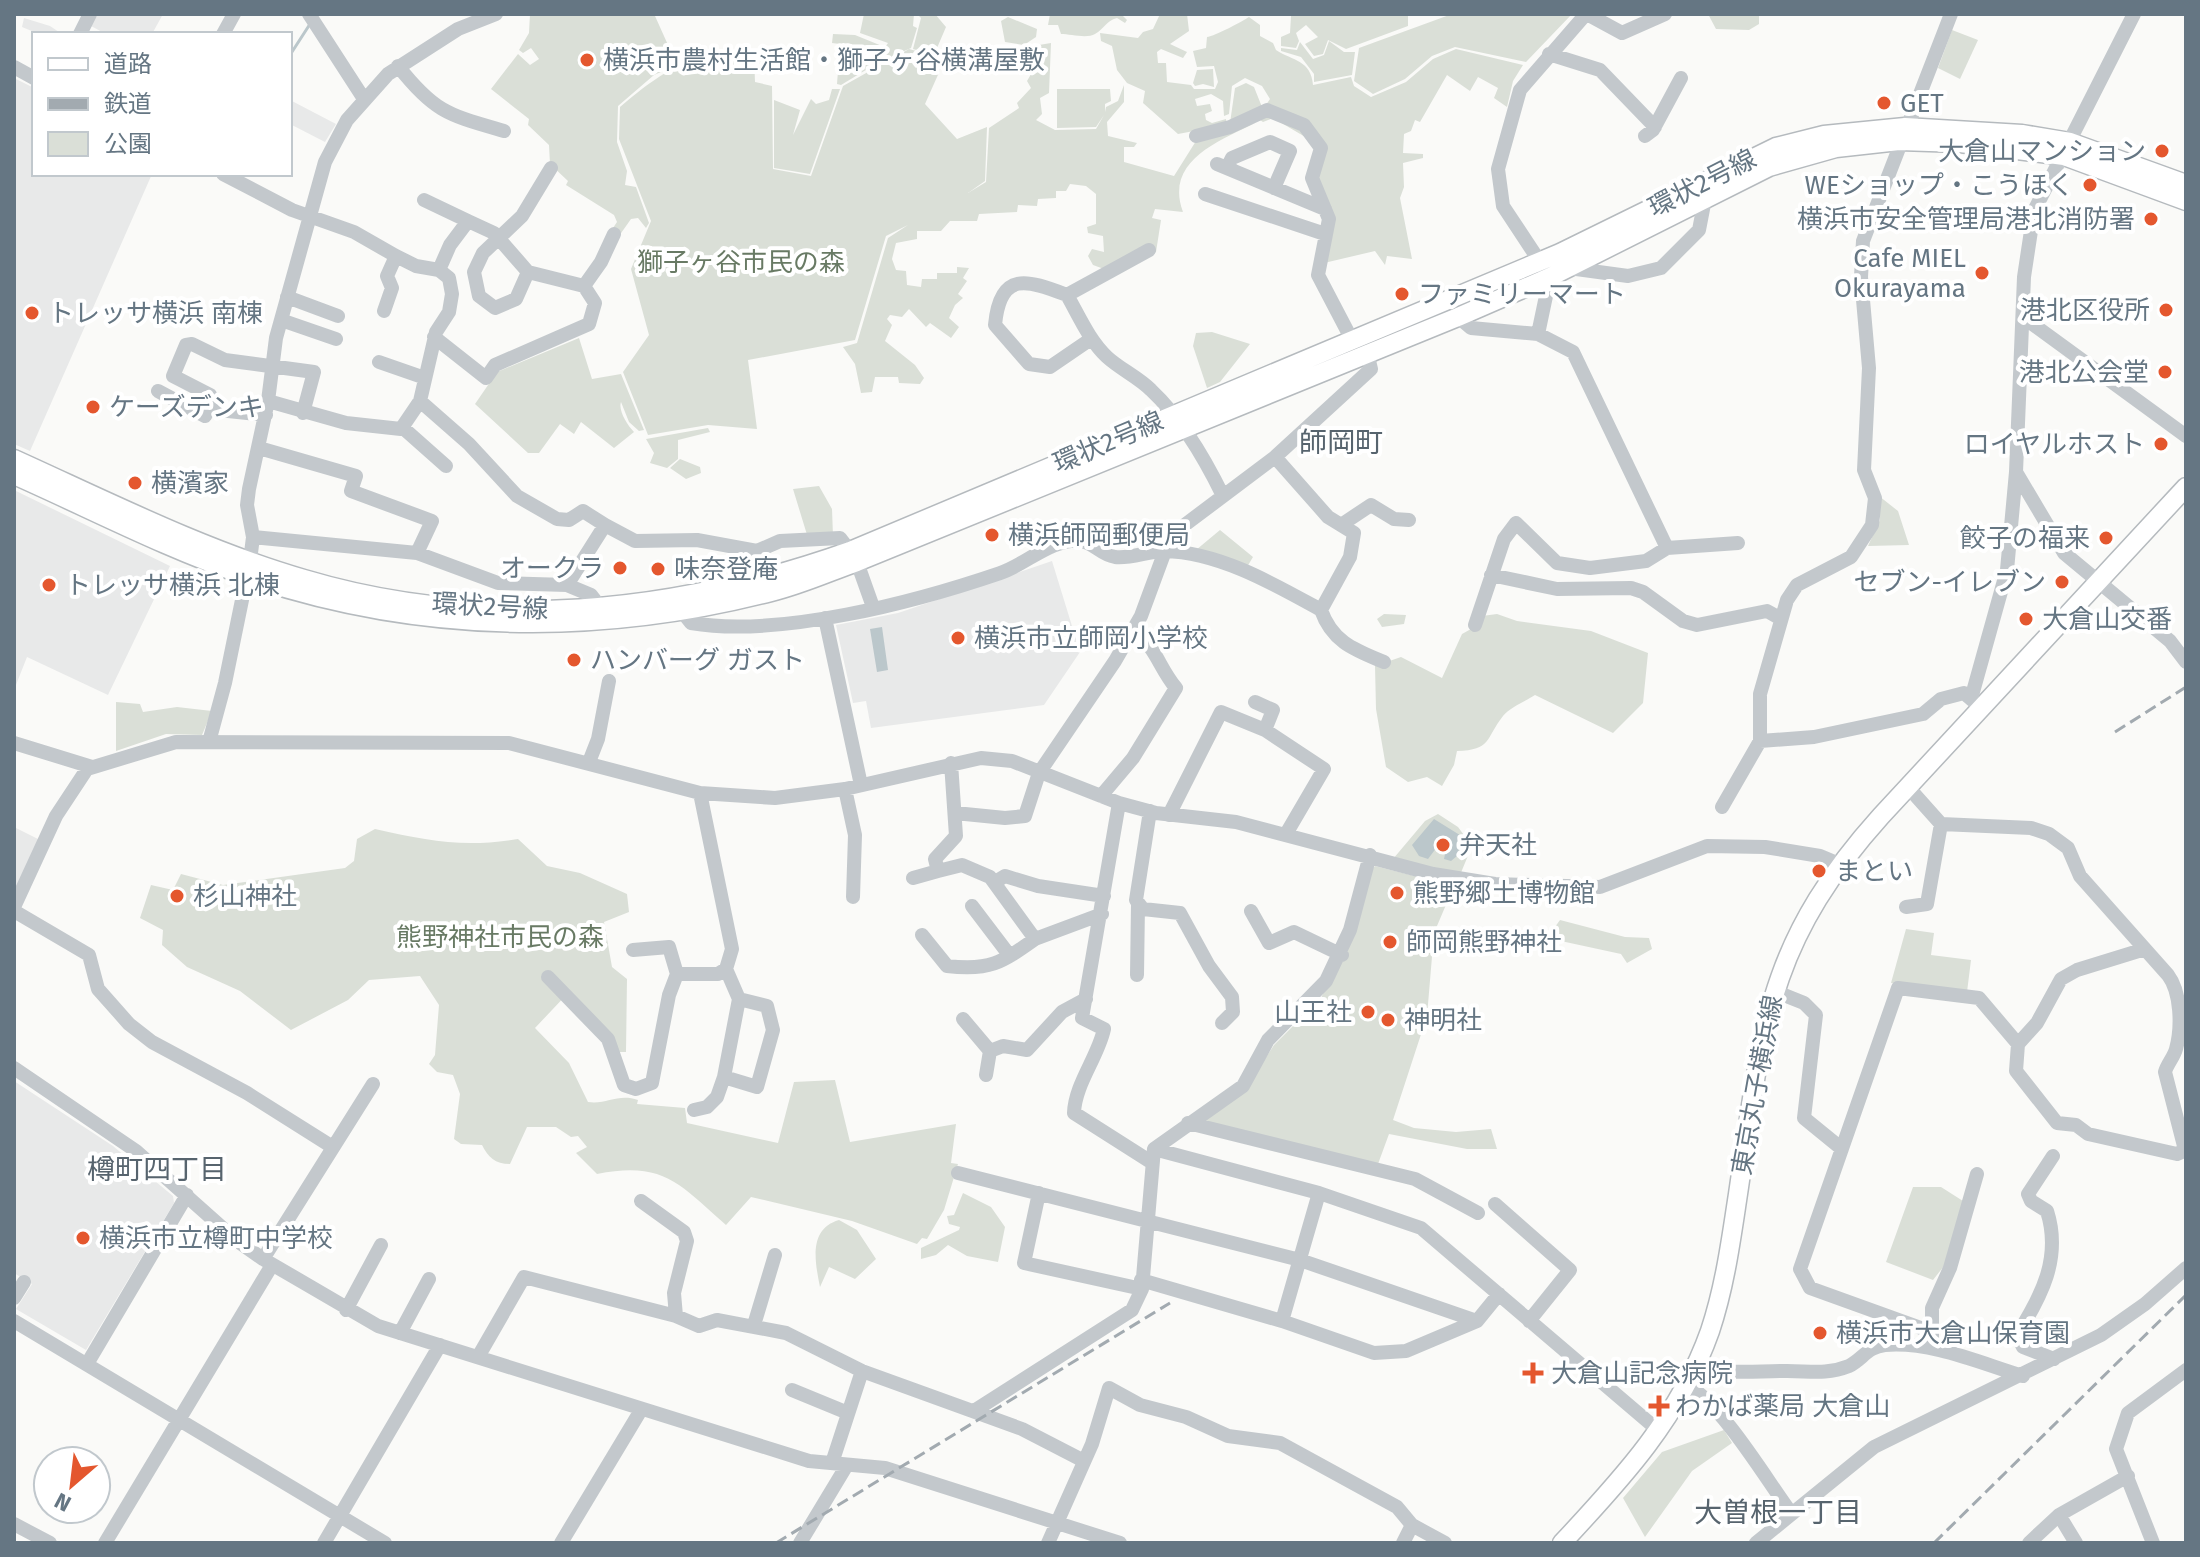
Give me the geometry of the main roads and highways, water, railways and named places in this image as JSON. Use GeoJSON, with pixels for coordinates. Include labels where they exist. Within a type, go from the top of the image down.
{"type":"FeatureCollection","features":[{"type":"Feature","properties":{"kind":"main road","name":"環状2号線"},"geometry":{"type":"LineString","coordinates":[[1177,422],[1352,340],[1546,269],[1569,268],[1769,167],[1802,156],[1902,134]]}},
{"type":"Feature","properties":{"kind":"main road","name":"環状2号線"},"geometry":{"type":"LineString","coordinates":[[14,475],[248,568],[370,610],[494,624],[614,620],[854,556],[1177,422],[1458,317],[1776,147],[1824,135],[2022,134],[2186,184]]}},
{"type":"Feature","properties":{"kind":"main road","name":"環状2号線"},"geometry":{"type":"LineString","coordinates":[[2067,149],[2186,201]]}},
{"type":"Feature","properties":{"kind":"main road","name":"環状2号線"},"geometry":{"type":"LineString","coordinates":[[14,459],[248,568],[360,594],[496,610],[676,605]]}},
{"type":"Feature","properties":{"kind":"main road","name":"東京丸子横浜線"},"geometry":{"type":"LineString","coordinates":[[1562,1543],[1622,1478],[1659,1431],[1697,1363],[1725,1272],[1757,1057],[1774,991],[1800,926],[1839,864],[1976,704],[2099,583],[2186,487]]}},
{"type":"Feature","properties":{"kind":"waterway"},"geometry":{"type":"LineString","coordinates":[[292,52],[310,24]]}},
{"type":"Feature","properties":{"kind":"railway"},"geometry":{"type":"LineString","coordinates":[[2115,732],[2186,687]]}},
{"type":"Feature","properties":{"kind":"railway"},"geometry":{"type":"LineString","coordinates":[[1934,1543],[2186,1295]]}},
{"type":"Feature","properties":{"kind":"railway"},"geometry":{"type":"LineString","coordinates":[[776,1543],[1170,1303]]}},
{"type":"Feature","properties":{"kind":"place","name":"横浜市農村生活館・獅子ヶ谷横溝屋敷"},"geometry":{"type":"Point","coordinates":[587,60]}},
{"type":"Feature","properties":{"kind":"place","name":"GET"},"geometry":{"type":"Point","coordinates":[1884,103]}},
{"type":"Feature","properties":{"kind":"place","name":"大倉山マンション"},"geometry":{"type":"Point","coordinates":[2162,151]}},
{"type":"Feature","properties":{"kind":"place","name":"WEショップ・こうほく"},"geometry":{"type":"Point","coordinates":[2090,185]}},
{"type":"Feature","properties":{"kind":"place","name":"横浜市安全管理局港北消防署"},"geometry":{"type":"Point","coordinates":[2151,219]}},
{"type":"Feature","properties":{"kind":"place","name":"Cafe MIEL Okurayama"},"geometry":{"type":"Point","coordinates":[1982,273]}},
{"type":"Feature","properties":{"kind":"place","name":"ファミリーマート"},"geometry":{"type":"Point","coordinates":[1402,294]}},
{"type":"Feature","properties":{"kind":"place","name":"港北区役所"},"geometry":{"type":"Point","coordinates":[2166,310]}},
{"type":"Feature","properties":{"kind":"place","name":"トレッサ横浜 南棟"},"geometry":{"type":"Point","coordinates":[32,313]}},
{"type":"Feature","properties":{"kind":"place","name":"港北公会堂"},"geometry":{"type":"Point","coordinates":[2165,372]}},
{"type":"Feature","properties":{"kind":"place","name":"ケーズデンキ"},"geometry":{"type":"Point","coordinates":[93,407]}},
{"type":"Feature","properties":{"kind":"place","name":"ロイヤルホスト"},"geometry":{"type":"Point","coordinates":[2161,444]}},
{"type":"Feature","properties":{"kind":"place","name":"横濱家"},"geometry":{"type":"Point","coordinates":[135,483]}},
{"type":"Feature","properties":{"kind":"place","name":"横浜師岡郵便局"},"geometry":{"type":"Point","coordinates":[992,535]}},
{"type":"Feature","properties":{"kind":"place","name":"餃子の福来"},"geometry":{"type":"Point","coordinates":[2106,538]}},
{"type":"Feature","properties":{"kind":"place","name":"オークラ"},"geometry":{"type":"Point","coordinates":[620,568]}},
{"type":"Feature","properties":{"kind":"place","name":"味奈登庵"},"geometry":{"type":"Point","coordinates":[658,569]}},
{"type":"Feature","properties":{"kind":"place","name":"セブン-イレブン"},"geometry":{"type":"Point","coordinates":[2062,582]}},
{"type":"Feature","properties":{"kind":"place","name":"トレッサ横浜 北棟"},"geometry":{"type":"Point","coordinates":[49,585]}},
{"type":"Feature","properties":{"kind":"place","name":"大倉山交番"},"geometry":{"type":"Point","coordinates":[2026,619]}},
{"type":"Feature","properties":{"kind":"place","name":"横浜市立師岡小学校"},"geometry":{"type":"Point","coordinates":[958,638]}},
{"type":"Feature","properties":{"kind":"place","name":"ハンバーグ ガスト"},"geometry":{"type":"Point","coordinates":[574,660]}},
{"type":"Feature","properties":{"kind":"place","name":"弁天社"},"geometry":{"type":"Point","coordinates":[1443,845]}},
{"type":"Feature","properties":{"kind":"place","name":"まとい"},"geometry":{"type":"Point","coordinates":[1819,871]}},
{"type":"Feature","properties":{"kind":"place","name":"熊野郷土博物館"},"geometry":{"type":"Point","coordinates":[1397,893]}},
{"type":"Feature","properties":{"kind":"place","name":"杉山神社"},"geometry":{"type":"Point","coordinates":[177,896]}},
{"type":"Feature","properties":{"kind":"place","name":"師岡熊野神社"},"geometry":{"type":"Point","coordinates":[1390,942]}},
{"type":"Feature","properties":{"kind":"place","name":"山王社"},"geometry":{"type":"Point","coordinates":[1368,1012]}},
{"type":"Feature","properties":{"kind":"place","name":"神明社"},"geometry":{"type":"Point","coordinates":[1388,1020]}},
{"type":"Feature","properties":{"kind":"place","name":"横浜市立樽町中学校"},"geometry":{"type":"Point","coordinates":[83,1238]}},
{"type":"Feature","properties":{"kind":"place","name":"横浜市大倉山保育園"},"geometry":{"type":"Point","coordinates":[1820,1333]}},
{"type":"Feature","properties":{"kind":"place","name":"大倉山記念病院"},"geometry":{"type":"Point","coordinates":[1533,1373]}},
{"type":"Feature","properties":{"kind":"place","name":"わかば薬局 大倉山"},"geometry":{"type":"Point","coordinates":[1659,1406]}},
{"type":"Feature","properties":{"kind":"district","name":"師岡町"},"geometry":{"type":"Point","coordinates":[1341,442]}},
{"type":"Feature","properties":{"kind":"district","name":"樽町四丁目"},"geometry":{"type":"Point","coordinates":[157,1169]}},
{"type":"Feature","properties":{"kind":"district","name":"大曽根一丁目"},"geometry":{"type":"Point","coordinates":[1778,1512]}},
{"type":"Feature","properties":{"kind":"park label","name":"獅子ヶ谷市民の森"},"geometry":{"type":"Point","coordinates":[741,262]}},
{"type":"Feature","properties":{"kind":"park label","name":"熊野神社市民の森"},"geometry":{"type":"Point","coordinates":[500,937]}}]}
